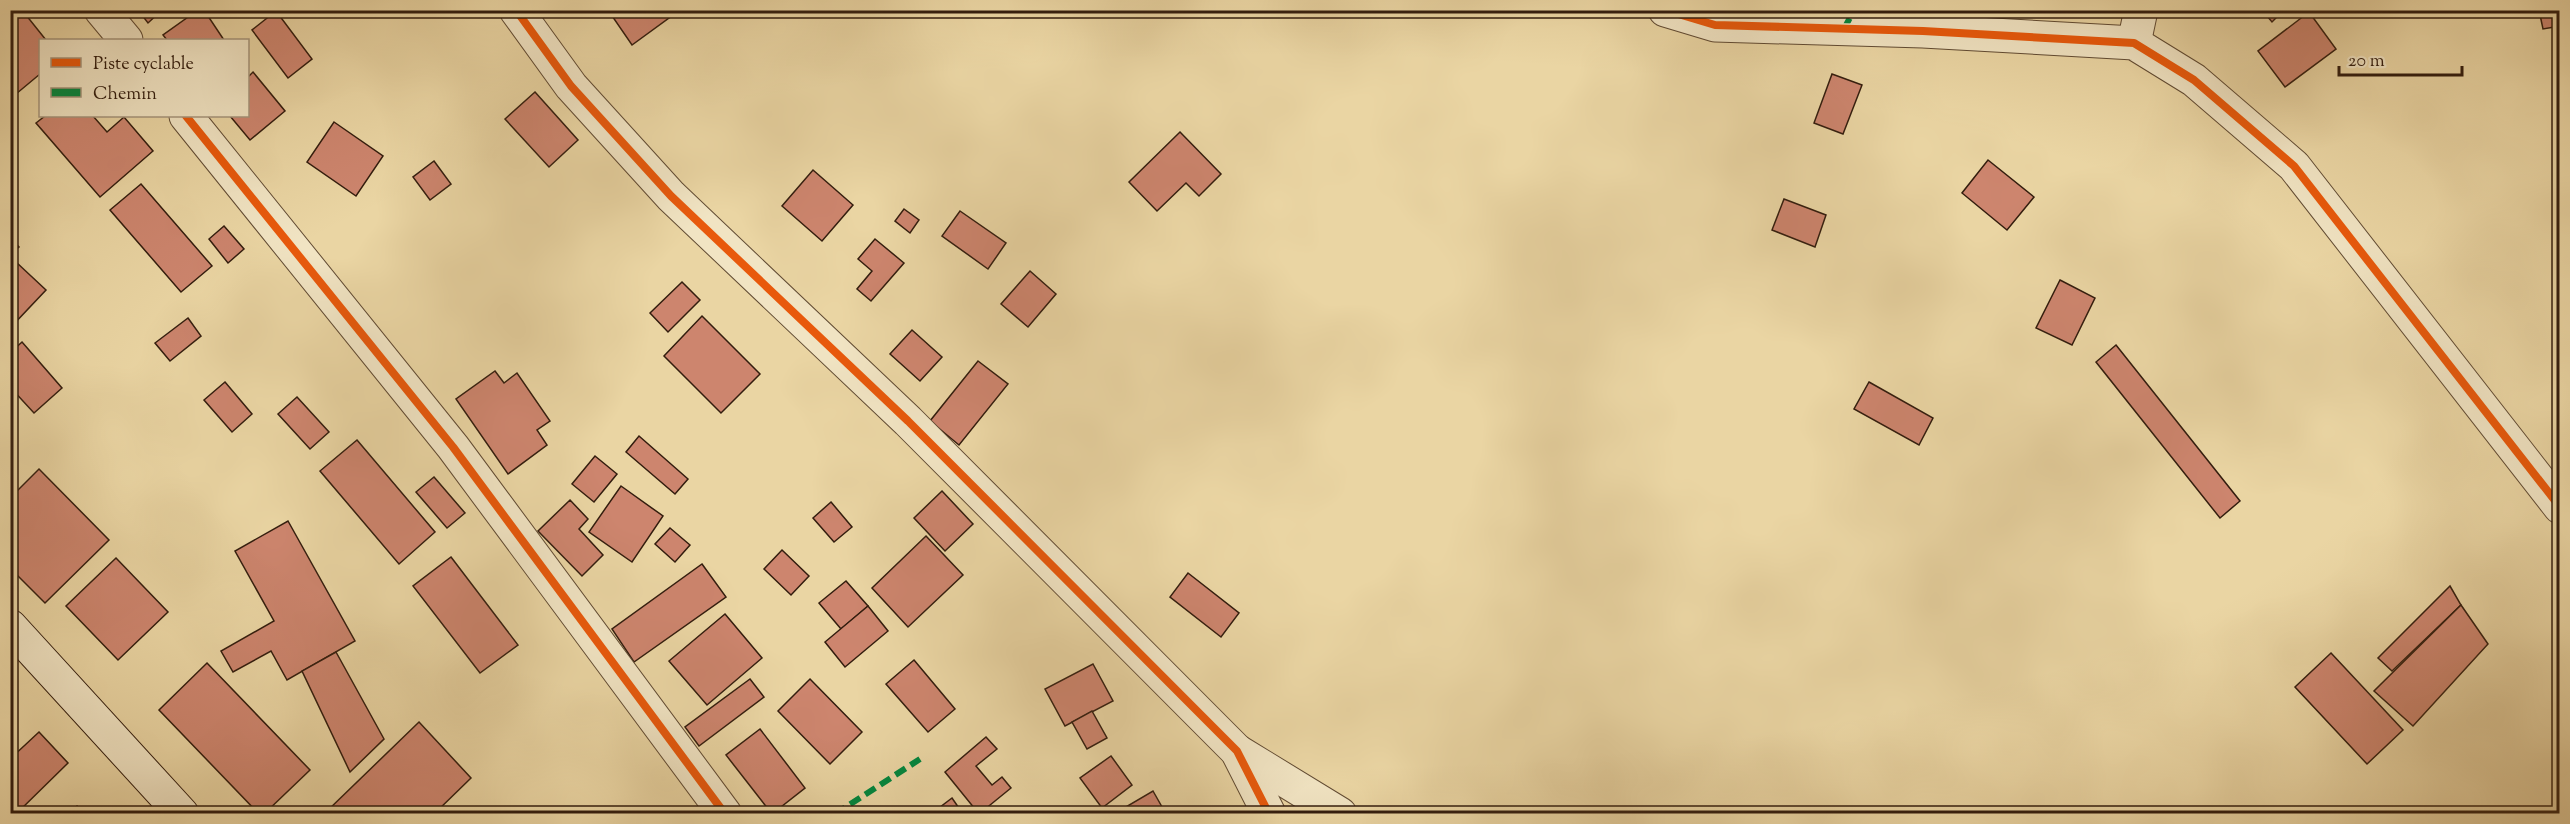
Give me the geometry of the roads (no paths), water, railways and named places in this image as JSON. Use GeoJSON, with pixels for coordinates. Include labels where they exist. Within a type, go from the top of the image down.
{"type":"FeatureCollection","features":[{"type":"Feature","properties":{"kind":"street"},"geometry":{"type":"LineString","coordinates":[[101,10],[125,39]]}},
{"type":"Feature","properties":{"kind":"street"},"geometry":{"type":"LineString","coordinates":[[516,10],[571,86],[671,196],[908,421],[1237,751],[1340,813]]}},
{"type":"Feature","properties":{"kind":"street"},"geometry":{"type":"LineString","coordinates":[[1665,10],[1715,25],[1923,31],[2134,43],[2194,81],[2294,166],[2559,507]]}},
{"type":"Feature","properties":{"kind":"street"},"geometry":{"type":"LineString","coordinates":[[2134,43],[2141,10]]}},
{"type":"Feature","properties":{"kind":"street"},"geometry":{"type":"LineString","coordinates":[[187,117],[453,447],[725,813]]}},
{"type":"Feature","properties":{"kind":"street"},"geometry":{"type":"LineString","coordinates":[[10,626],[182,813]]}},
{"type":"Feature","properties":{"kind":"street"},"geometry":{"type":"LineString","coordinates":[[1237,751],[1269,813]]}}]}
